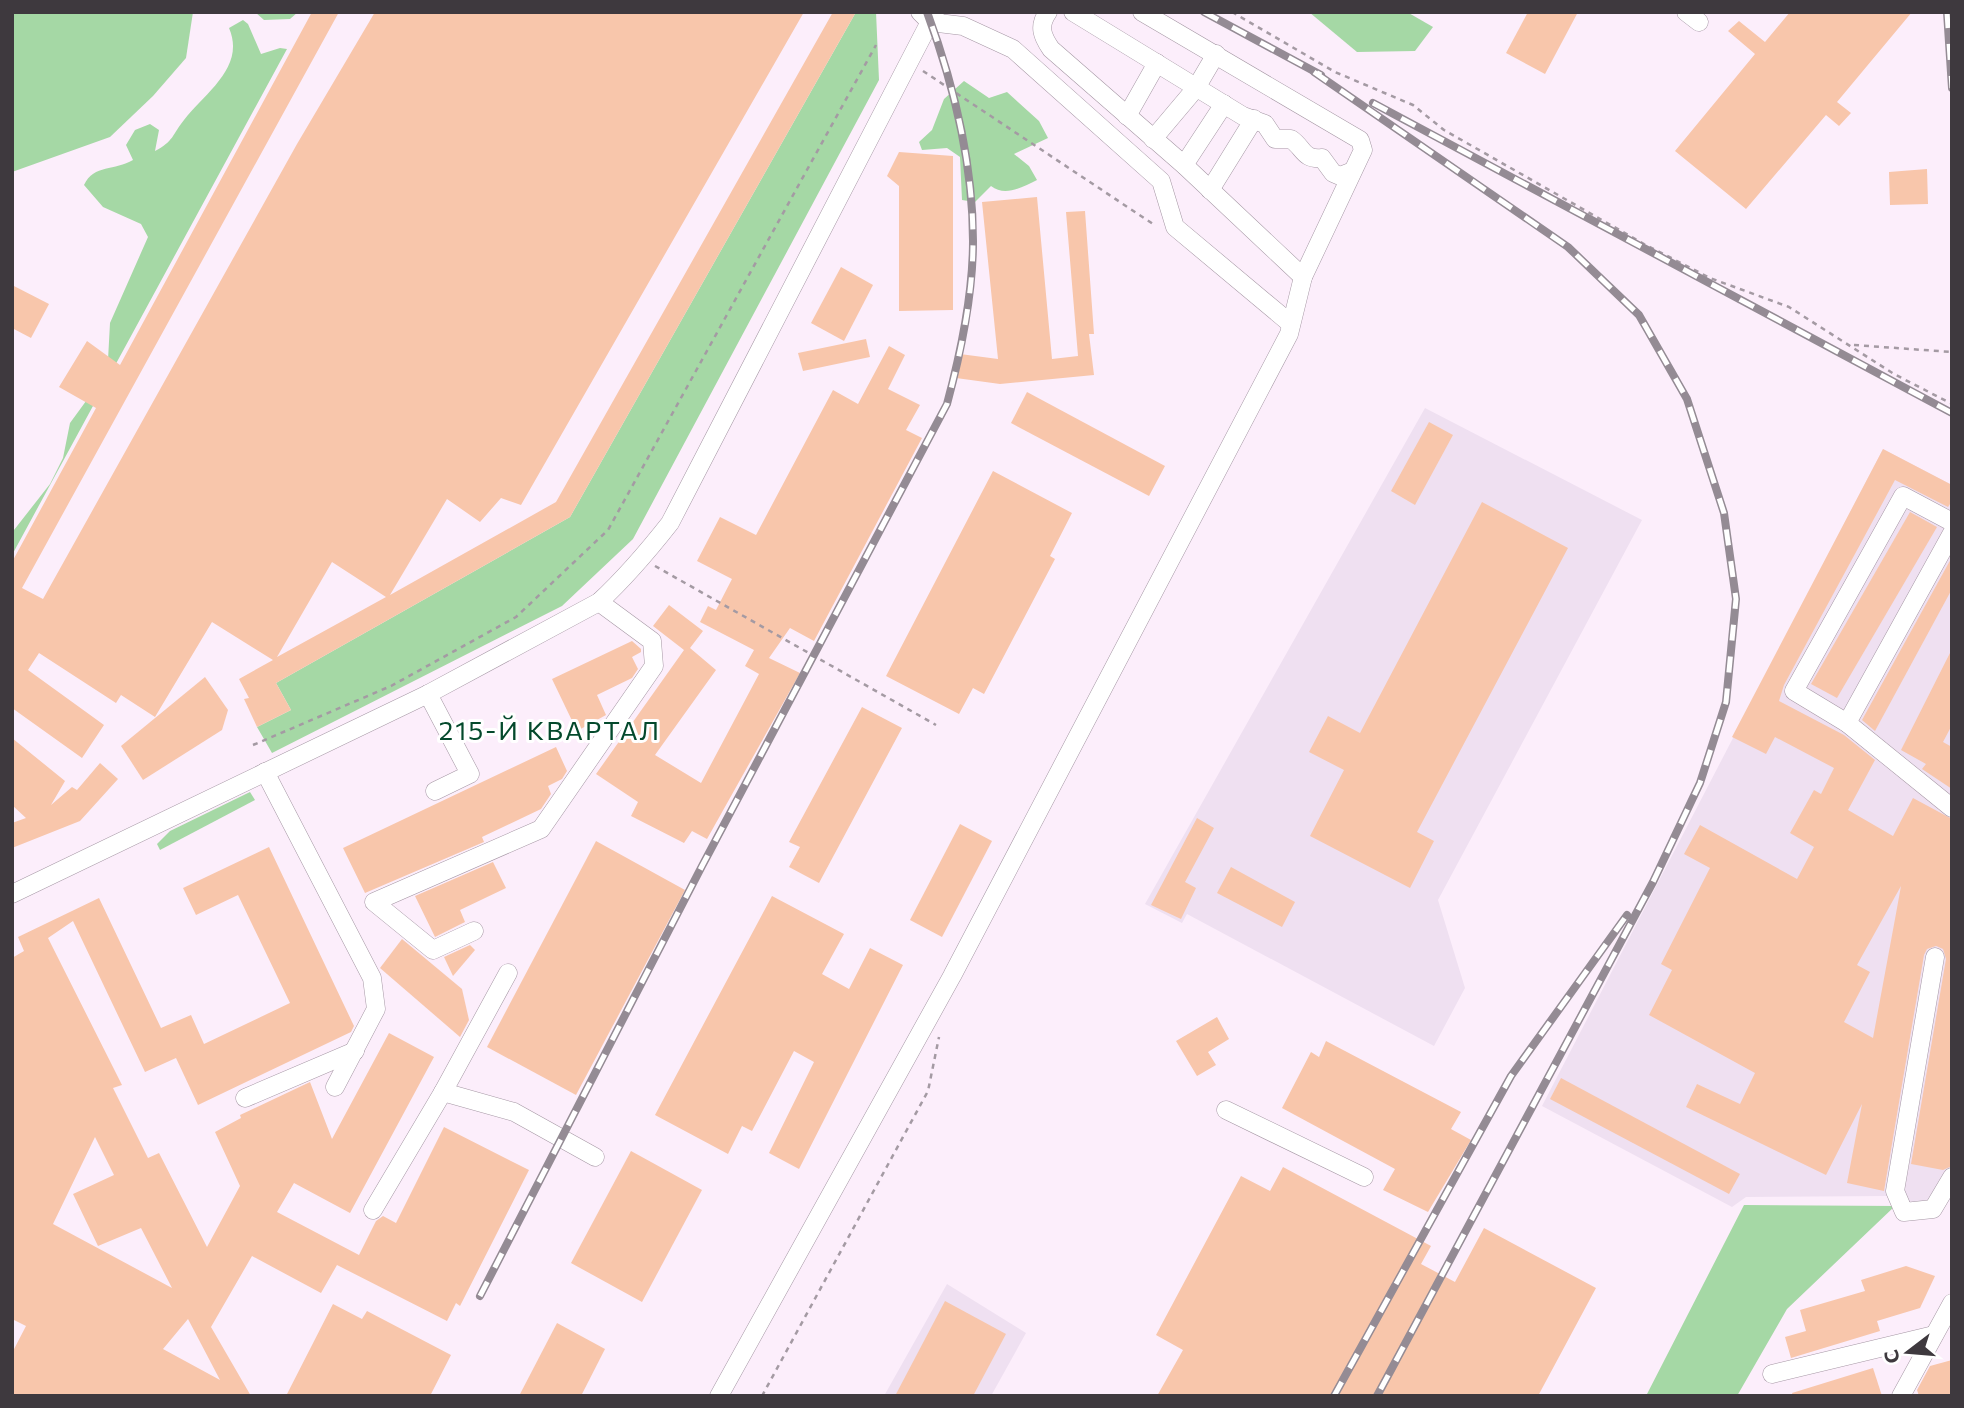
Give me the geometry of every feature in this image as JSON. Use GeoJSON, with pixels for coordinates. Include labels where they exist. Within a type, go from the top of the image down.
{"type":"FeatureCollection","features":[{"type":"Feature","properties":{"kind":"street"},"geometry":{"type":"LineString","coordinates":[[1048,12],[1043,19],[1042,35],[1051,48],[1184,165],[1303,277]]}},
{"type":"Feature","properties":{"kind":"street"},"geometry":{"type":"LineString","coordinates":[[1073,12],[1196,88],[1265,124],[1275,139],[1291,139],[1311,160],[1322,158],[1333,173],[1340,176],[1350,172]]}},
{"type":"Feature","properties":{"kind":"street"},"geometry":{"type":"LineString","coordinates":[[719,1396],[952,976],[1292,324],[1303,277],[1350,172],[1363,150],[1360,140],[1142,12]]}},
{"type":"Feature","properties":{"kind":"street"},"geometry":{"type":"LineString","coordinates":[[12,894],[428,694],[599,602],[643,559],[670,523],[910,63],[929,15],[963,26],[1013,49],[1161,181],[1175,227],[1292,324]]}},
{"type":"Feature","properties":{"kind":"street"},"geometry":{"type":"LineString","coordinates":[[1153,139],[1196,88],[1216,54]]}},
{"type":"Feature","properties":{"kind":"street"},"geometry":{"type":"LineString","coordinates":[[1127,117],[1157,63]]}},
{"type":"Feature","properties":{"kind":"street"},"geometry":{"type":"LineString","coordinates":[[1184,165],[1224,104]]}},
{"type":"Feature","properties":{"kind":"street"},"geometry":{"type":"LineString","coordinates":[[1210,190],[1254,119]]}},
{"type":"Feature","properties":{"kind":"street"},"geometry":{"type":"LineString","coordinates":[[1952,522],[1903,496],[1794,691],[1847,723],[1952,808]]}},
{"type":"Feature","properties":{"kind":"street"},"geometry":{"type":"LineString","coordinates":[[1847,723],[1952,533]]}},
{"type":"Feature","properties":{"kind":"street"},"geometry":{"type":"LineString","coordinates":[[474,931],[433,950],[374,902],[541,829],[565,798],[654,666],[652,641],[599,602]]}},
{"type":"Feature","properties":{"kind":"street"},"geometry":{"type":"LineString","coordinates":[[428,694],[470,774],[435,791]]}},
{"type":"Feature","properties":{"kind":"street"},"geometry":{"type":"LineString","coordinates":[[265,772],[372,978],[376,1009],[335,1087]]}},
{"type":"Feature","properties":{"kind":"street"},"geometry":{"type":"LineString","coordinates":[[1935,957],[1895,1191],[1904,1212],[1933,1209],[1952,1177]]}},
{"type":"Feature","properties":{"kind":"street"},"geometry":{"type":"LineString","coordinates":[[373,1210],[443,1093],[509,973]]}},
{"type":"Feature","properties":{"kind":"street"},"geometry":{"type":"LineString","coordinates":[[245,1098],[355,1051]]}},
{"type":"Feature","properties":{"kind":"street"},"geometry":{"type":"LineString","coordinates":[[443,1093],[513,1112],[595,1157]]}},
{"type":"Feature","properties":{"kind":"street"},"geometry":{"type":"LineString","coordinates":[[1226,1110],[1364,1177]]}},
{"type":"Feature","properties":{"kind":"street"},"geometry":{"type":"LineString","coordinates":[[1901,1396],[1952,1303]]}},
{"type":"Feature","properties":{"kind":"street"},"geometry":{"type":"LineString","coordinates":[[1772,1374],[1934,1335]]}},
{"type":"Feature","properties":{"kind":"path"},"geometry":{"type":"LineString","coordinates":[[1232,12],[1335,72],[1413,104],[1444,130],[1644,244],[1710,278],[1789,307],[1894,374],[1952,404]]}},
{"type":"Feature","properties":{"kind":"path"},"geometry":{"type":"LineString","coordinates":[[253,745],[391,686],[516,617],[608,530],[876,46]]}},
{"type":"Feature","properties":{"kind":"path"},"geometry":{"type":"LineString","coordinates":[[910,63],[1164,232]]}},
{"type":"Feature","properties":{"kind":"path"},"geometry":{"type":"LineString","coordinates":[[1852,345],[1952,352]]}},
{"type":"Feature","properties":{"kind":"path"},"geometry":{"type":"LineString","coordinates":[[643,559],[936,725]]}},
{"type":"Feature","properties":{"kind":"path"},"geometry":{"type":"LineString","coordinates":[[762,1396],[864,1202],[928,1091],[941,1027]]}},
{"type":"Feature","properties":{"kind":"shaded area"},"geometry":{"type":"Polygon","coordinates":[[[1425,408],[1642,520],[1438,900],[1465,988],[1434,1046],[1187,914],[1182,923],[1145,904],[1425,408]]]}},
{"type":"Feature","properties":{"kind":"shaded area"},"geometry":{"type":"Polygon","coordinates":[[[1883,449],[1952,485],[1952,1169],[1928,1205],[1887,1196],[1746,1197],[1732,1207],[1542,1106],[1883,449]]]}},
{"type":"Feature","properties":{"kind":"shaded area"},"geometry":{"type":"Polygon","coordinates":[[[947,1284],[1026,1333],[991,1396],[884,1396],[947,1284]]]}},
{"type":"Feature","properties":{"kind":"green space"},"geometry":{"type":"Polygon","coordinates":[[[12,12],[193,12],[186,58],[153,96],[110,137],[12,172],[12,12]]]}},
{"type":"Feature","properties":{"kind":"green space"},"geometry":{"type":"Polygon","coordinates":[[[255,12],[298,12],[290,19],[264,20],[255,12]]]}},
{"type":"Feature","properties":{"kind":"green space"},"geometry":{"type":"Polygon","coordinates":[[[856,12],[876,12],[879,80],[633,539],[562,606],[272,753],[257,727],[291,710],[276,683],[570,517],[856,12]]]}},
{"type":"Feature","properties":{"kind":"green space"},"geometry":{"type":"Polygon","coordinates":[[[1309,12],[1407,12],[1433,27],[1415,51],[1357,52],[1309,12]]]}},
{"type":"Feature","properties":{"kind":"green space"},"geometry":{"type":"Polygon","coordinates":[[[243,20],[248,24],[261,54],[280,48],[287,49],[12,555],[14,530],[50,484],[63,458],[70,423],[89,397],[108,360],[110,323],[148,237],[141,224],[103,207],[84,185],[93,174],[133,160],[126,145],[135,130],[150,124],[159,130],[155,151],[169,141],[228,67],[233,42],[229,28],[243,20]]]}},
{"type":"Feature","properties":{"kind":"green space"},"geometry":{"type":"Polygon","coordinates":[[[964,81],[989,98],[1007,92],[1039,121],[1048,138],[1014,154],[1029,166],[1037,180],[1008,191],[991,186],[975,202],[962,200],[960,157],[947,148],[922,150],[919,142],[932,130],[944,99],[964,81]]]}},
{"type":"Feature","properties":{"kind":"green space"},"geometry":{"type":"Polygon","coordinates":[[[250,792],[255,800],[160,850],[157,844],[170,831],[250,792]]]}},
{"type":"Feature","properties":{"kind":"green space"},"geometry":{"type":"Polygon","coordinates":[[[1744,1205],[1895,1206],[1787,1309],[1737,1396],[1646,1396],[1744,1205]]]}},
{"type":"Feature","properties":{"kind":"building"},"geometry":{"type":"Polygon","coordinates":[[[312,12],[339,12],[22,588],[43,599],[297,144],[375,12],[804,12],[521,505],[501,498],[480,522],[447,499],[390,595],[556,502],[833,12],[856,12],[570,517],[276,683],[291,710],[257,727],[244,699],[249,698],[239,679],[273,660],[212,622],[155,717],[121,695],[116,703],[39,653],[28,670],[104,725],[82,758],[12,708],[12,562],[96,408],[59,387],[87,341],[120,365],[312,12]],[[332,562],[277,657],[386,597],[332,562]]]}},
{"type":"Feature","properties":{"kind":"building"},"geometry":{"type":"Polygon","coordinates":[[[1528,12],[1578,12],[1545,74],[1506,53],[1528,12]]]}},
{"type":"Feature","properties":{"kind":"building"},"geometry":{"type":"Polygon","coordinates":[[[1790,12],[1912,12],[1837,102],[1851,113],[1839,126],[1826,115],[1746,209],[1675,151],[1755,54],[1728,31],[1739,21],[1765,42],[1790,12]]]}},
{"type":"Feature","properties":{"kind":"building"},"geometry":{"type":"Polygon","coordinates":[[[899,152],[953,156],[953,310],[899,311],[899,186],[887,176],[899,152]]]}},
{"type":"Feature","properties":{"kind":"building"},"geometry":{"type":"Polygon","coordinates":[[[1927,169],[1928,204],[1890,205],[1889,172],[1927,169]]]}},
{"type":"Feature","properties":{"kind":"building"},"geometry":{"type":"Polygon","coordinates":[[[1037,197],[1052,359],[1078,356],[1066,212],[1085,211],[1094,334],[1089,334],[1094,375],[1000,384],[956,378],[960,354],[998,359],[982,202],[1037,197]]]}},
{"type":"Feature","properties":{"kind":"building"},"geometry":{"type":"Polygon","coordinates":[[[841,267],[873,285],[844,341],[811,323],[841,267]]]}},
{"type":"Feature","properties":{"kind":"building"},"geometry":{"type":"Polygon","coordinates":[[[12,285],[49,304],[31,338],[12,328],[12,285]]]}},
{"type":"Feature","properties":{"kind":"building"},"geometry":{"type":"Polygon","coordinates":[[[866,339],[870,357],[803,371],[798,353],[866,339]]]}},
{"type":"Feature","properties":{"kind":"building"},"geometry":{"type":"Polygon","coordinates":[[[889,346],[905,355],[888,389],[920,405],[906,430],[922,438],[814,641],[790,628],[769,658],[800,673],[707,839],[692,831],[684,843],[631,816],[638,802],[596,774],[684,650],[653,626],[669,605],[703,631],[690,648],[716,670],[655,755],[701,783],[759,674],[745,666],[754,650],[700,622],[708,606],[716,610],[732,579],[697,561],[720,517],[756,535],[833,390],[858,404],[889,346]]]}},
{"type":"Feature","properties":{"kind":"building"},"geometry":{"type":"Polygon","coordinates":[[[1027,392],[1165,466],[1149,496],[1011,423],[1027,392]]]}},
{"type":"Feature","properties":{"kind":"building"},"geometry":{"type":"Polygon","coordinates":[[[1429,422],[1453,435],[1415,505],[1391,491],[1429,422]]]}},
{"type":"Feature","properties":{"kind":"building"},"geometry":{"type":"Polygon","coordinates":[[[1883,449],[1952,485],[1952,501],[1948,507],[1895,480],[1784,685],[1779,701],[1844,735],[1875,760],[1848,810],[1893,836],[1913,798],[1952,819],[1952,1166],[1943,1170],[1911,1164],[1946,959],[1943,949],[1936,946],[1927,949],[1924,955],[1884,1191],[1847,1183],[1862,1104],[1826,1175],[1686,1107],[1697,1084],[1740,1104],[1755,1073],[1649,1015],[1672,970],[1661,964],[1710,868],[1684,854],[1700,825],[1797,879],[1814,847],[1790,833],[1814,790],[1821,794],[1834,768],[1775,737],[1766,754],[1732,737],[1883,449]],[[1901,886],[1857,965],[1870,972],[1844,1022],[1873,1038],[1901,886]]]}},
{"type":"Feature","properties":{"kind":"building"},"geometry":{"type":"Polygon","coordinates":[[[993,471],[1072,513],[1050,556],[1055,559],[984,694],[973,688],[959,714],[886,676],[993,471]]]}},
{"type":"Feature","properties":{"kind":"building"},"geometry":{"type":"Polygon","coordinates":[[[1482,502],[1568,548],[1417,832],[1434,841],[1410,888],[1310,836],[1344,770],[1309,752],[1328,716],[1360,733],[1482,502]]]}},
{"type":"Feature","properties":{"kind":"building"},"geometry":{"type":"Polygon","coordinates":[[[1910,512],[1937,527],[1837,698],[1811,684],[1910,512]]]}},
{"type":"Feature","properties":{"kind":"building"},"geometry":{"type":"Polygon","coordinates":[[[1952,557],[1952,589],[1875,731],[1862,720],[1952,557]]]}},
{"type":"Feature","properties":{"kind":"building"},"geometry":{"type":"Polygon","coordinates":[[[632,641],[641,649],[641,652],[632,657],[638,669],[632,678],[597,695],[606,715],[577,731],[552,679],[632,641]]]}},
{"type":"Feature","properties":{"kind":"building"},"geometry":{"type":"Polygon","coordinates":[[[1952,649],[1952,725],[1943,742],[1952,747],[1952,789],[1922,769],[1926,764],[1901,750],[1952,649]]]}},
{"type":"Feature","properties":{"kind":"building"},"geometry":{"type":"Polygon","coordinates":[[[205,677],[228,710],[222,730],[143,780],[121,746],[205,677]]]}},
{"type":"Feature","properties":{"kind":"building"},"geometry":{"type":"Polygon","coordinates":[[[862,707],[902,728],[819,883],[789,867],[800,847],[789,842],[862,707]]]}},
{"type":"Feature","properties":{"kind":"building"},"geometry":{"type":"Polygon","coordinates":[[[12,738],[65,781],[51,805],[72,787],[77,790],[100,763],[118,779],[80,821],[12,848],[12,823],[26,818],[12,805],[12,738]]]}},
{"type":"Feature","properties":{"kind":"building"},"geometry":{"type":"Polygon","coordinates":[[[556,747],[567,771],[562,779],[548,786],[551,794],[541,809],[482,837],[484,842],[365,893],[343,848],[556,747]]]}},
{"type":"Feature","properties":{"kind":"building"},"geometry":{"type":"Polygon","coordinates":[[[1197,818],[1214,828],[1185,882],[1196,888],[1181,919],[1151,905],[1197,818]]]}},
{"type":"Feature","properties":{"kind":"building"},"geometry":{"type":"Polygon","coordinates":[[[960,824],[992,841],[942,937],[910,920],[960,824]]]}},
{"type":"Feature","properties":{"kind":"building"},"geometry":{"type":"Polygon","coordinates":[[[596,841],[685,890],[576,1095],[487,1047],[596,841]]]}},
{"type":"Feature","properties":{"kind":"building"},"geometry":{"type":"Polygon","coordinates":[[[269,847],[354,1026],[351,1032],[198,1105],[176,1058],[145,1072],[73,921],[48,938],[122,1085],[113,1088],[148,1158],[159,1153],[207,1247],[240,1186],[215,1132],[241,1118],[240,1115],[310,1082],[332,1139],[389,1033],[434,1057],[350,1213],[294,1183],[277,1212],[359,1255],[376,1221],[383,1216],[396,1223],[444,1127],[529,1170],[460,1306],[456,1303],[447,1321],[337,1265],[321,1293],[252,1256],[211,1327],[251,1396],[12,1396],[12,1353],[26,1326],[12,1319],[12,958],[24,951],[18,937],[99,898],[161,1028],[191,1015],[204,1044],[290,1003],[238,895],[196,915],[183,888],[269,847]],[[95,1137],[53,1224],[172,1288],[141,1228],[98,1246],[73,1194],[114,1175],[95,1137]],[[188,1319],[163,1349],[220,1380],[188,1319]]]}},
{"type":"Feature","properties":{"kind":"building"},"geometry":{"type":"Polygon","coordinates":[[[493,862],[506,888],[460,910],[465,922],[435,937],[415,896],[493,862]]]}},
{"type":"Feature","properties":{"kind":"building"},"geometry":{"type":"Polygon","coordinates":[[[1231,867],[1295,902],[1282,927],[1217,893],[1231,867]]]}},
{"type":"Feature","properties":{"kind":"building"},"geometry":{"type":"Polygon","coordinates":[[[772,896],[844,934],[822,974],[849,989],[870,948],[903,965],[799,1169],[769,1153],[814,1062],[794,1051],[752,1131],[742,1126],[728,1154],[655,1115],[772,896]]]}},
{"type":"Feature","properties":{"kind":"building"},"geometry":{"type":"Polygon","coordinates":[[[402,939],[462,989],[469,1020],[460,1037],[380,968],[402,939]]]}},
{"type":"Feature","properties":{"kind":"building"},"geometry":{"type":"Polygon","coordinates":[[[470,945],[475,950],[453,976],[444,957],[470,945]]]}},
{"type":"Feature","properties":{"kind":"building"},"geometry":{"type":"Polygon","coordinates":[[[1217,1017],[1229,1039],[1208,1052],[1216,1065],[1197,1076],[1176,1041],[1217,1017]]]}},
{"type":"Feature","properties":{"kind":"building"},"geometry":{"type":"Polygon","coordinates":[[[1326,1041],[1461,1112],[1451,1129],[1471,1140],[1428,1212],[1383,1190],[1395,1169],[1282,1108],[1311,1052],[1319,1057],[1326,1041]]]}},
{"type":"Feature","properties":{"kind":"building"},"geometry":{"type":"Polygon","coordinates":[[[1561,1078],[1740,1174],[1729,1194],[1550,1099],[1561,1078]]]}},
{"type":"Feature","properties":{"kind":"building"},"geometry":{"type":"Polygon","coordinates":[[[631,1151],[702,1190],[642,1302],[571,1263],[631,1151]]]}},
{"type":"Feature","properties":{"kind":"building"},"geometry":{"type":"Polygon","coordinates":[[[1283,1167],[1431,1246],[1421,1264],[1455,1282],[1484,1228],[1596,1288],[1538,1396],[1157,1396],[1183,1350],[1156,1335],[1241,1176],[1270,1191],[1283,1167]]]}},
{"type":"Feature","properties":{"kind":"building"},"geometry":{"type":"Polygon","coordinates":[[[1906,1266],[1935,1276],[1920,1308],[1877,1321],[1880,1331],[1791,1358],[1785,1337],[1806,1331],[1800,1310],[1865,1291],[1861,1280],[1906,1266]]]}},
{"type":"Feature","properties":{"kind":"building"},"geometry":{"type":"Polygon","coordinates":[[[945,1301],[1006,1334],[973,1396],[895,1396],[945,1301]]]}},
{"type":"Feature","properties":{"kind":"building"},"geometry":{"type":"Polygon","coordinates":[[[333,1304],[362,1319],[367,1311],[451,1355],[430,1396],[286,1396],[333,1304]]]}},
{"type":"Feature","properties":{"kind":"building"},"geometry":{"type":"Polygon","coordinates":[[[557,1323],[605,1349],[581,1396],[519,1396],[557,1323]]]}},
{"type":"Feature","properties":{"kind":"building"},"geometry":{"type":"Polygon","coordinates":[[[1952,1360],[1952,1396],[1919,1396],[1917,1390],[1930,1366],[1952,1360]]]}},
{"type":"Feature","properties":{"kind":"building"},"geometry":{"type":"Polygon","coordinates":[[[1873,1368],[1882,1396],[1793,1396],[1792,1393],[1873,1368]]]}},
{"type":"Feature","properties":{"kind":"railway"},"geometry":{"type":"LineString","coordinates":[[480,1296],[702,866],[947,404],[968,303],[973,241],[972,212],[960,125],[946,68],[927,12]]}},
{"type":"Feature","properties":{"kind":"railway"},"geometry":{"type":"LineString","coordinates":[[1204,12],[1321,75]]}},
{"type":"Feature","properties":{"kind":"railway"},"geometry":{"type":"LineString","coordinates":[[1947,12],[1952,88]]}},
{"type":"Feature","properties":{"kind":"railway"},"geometry":{"type":"LineString","coordinates":[[1314,72],[1568,247],[1639,315],[1687,399],[1724,513],[1736,599],[1726,702],[1700,783],[1653,882],[1377,1396]]}},
{"type":"Feature","properties":{"kind":"railway"},"geometry":{"type":"LineString","coordinates":[[1373,103],[1952,413]]}},
{"type":"Feature","properties":{"kind":"railway"},"geometry":{"type":"LineString","coordinates":[[1334,1396],[1511,1076],[1627,915]]}},
{"type":"Feature","properties":{"kind":"district","name":"215-Й КВАРТАЛ"},"geometry":{"type":"Point","coordinates":[550,729]}}]}
